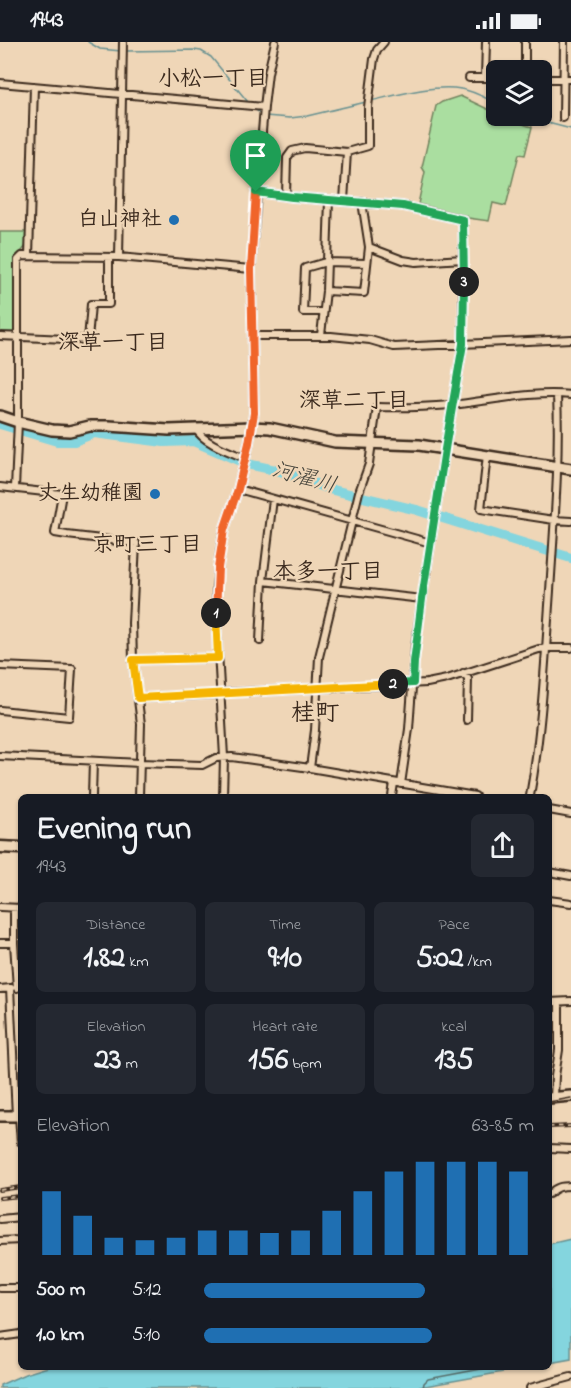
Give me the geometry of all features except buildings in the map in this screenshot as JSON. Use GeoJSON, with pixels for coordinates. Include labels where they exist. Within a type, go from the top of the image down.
{"type":"FeatureCollection","features":[{"type":"Feature","properties":{"kind":"main road"},"geometry":{"type":"LineString","coordinates":[[0,847],[18,848]]}},
{"type":"Feature","properties":{"kind":"street"},"geometry":{"type":"LineString","coordinates":[[119,257],[123,42]]}},
{"type":"Feature","properties":{"kind":"street"},"geometry":{"type":"LineString","coordinates":[[223,794],[224,757],[216,601],[224,530],[238,489],[254,413],[251,269],[264,107],[275,42]]}},
{"type":"Feature","properties":{"kind":"street"},"geometry":{"type":"LineString","coordinates":[[286,196],[287,158],[292,151],[305,148],[346,152],[368,146],[368,107],[374,59],[377,50],[384,42]]}},
{"type":"Feature","properties":{"kind":"street"},"geometry":{"type":"LineString","coordinates":[[469,78],[485,78],[486,42]]}},
{"type":"Feature","properties":{"kind":"street"},"geometry":{"type":"LineString","coordinates":[[525,42],[525,60]]}},
{"type":"Feature","properties":{"kind":"street"},"geometry":{"type":"LineString","coordinates":[[563,118],[567,79],[564,42]]}},
{"type":"Feature","properties":{"kind":"street"},"geometry":{"type":"LineString","coordinates":[[0,83],[264,107]]}},
{"type":"Feature","properties":{"kind":"street"},"geometry":{"type":"LineString","coordinates":[[29,256],[34,86]]}},
{"type":"Feature","properties":{"kind":"street"},"geometry":{"type":"LineString","coordinates":[[344,201],[346,152]]}},
{"type":"Feature","properties":{"kind":"street"},"geometry":{"type":"LineString","coordinates":[[256,192],[403,206],[463,220],[463,344],[422,599],[409,729],[398,784],[393,794]]}},
{"type":"Feature","properties":{"kind":"street"},"geometry":{"type":"LineString","coordinates":[[321,335],[326,291],[329,200]]}},
{"type":"Feature","properties":{"kind":"street"},"geometry":{"type":"LineString","coordinates":[[326,291],[364,293],[369,247],[362,202]]}},
{"type":"Feature","properties":{"kind":"street"},"geometry":{"type":"LineString","coordinates":[[369,247],[403,260],[416,262],[463,259]]}},
{"type":"Feature","properties":{"kind":"street"},"geometry":{"type":"LineString","coordinates":[[15,488],[18,422],[18,260],[22,256],[119,257],[251,269]]}},
{"type":"Feature","properties":{"kind":"street"},"geometry":{"type":"LineString","coordinates":[[0,336],[88,340],[91,304],[109,304],[109,257]]}},
{"type":"Feature","properties":{"kind":"street"},"geometry":{"type":"LineString","coordinates":[[324,312],[303,312],[305,268],[326,262],[367,263]]}},
{"type":"Feature","properties":{"kind":"street"},"geometry":{"type":"LineString","coordinates":[[252,336],[321,335],[370,340],[394,347],[571,339]]}},
{"type":"Feature","properties":{"kind":"street"},"geometry":{"type":"LineString","coordinates":[[530,794],[537,759],[546,648],[558,431],[556,395]]}},
{"type":"Feature","properties":{"kind":"street"},"geometry":{"type":"LineString","coordinates":[[310,768],[315,730],[319,657],[359,492],[369,464],[377,407],[414,408],[453,405],[509,396],[571,395]]}},
{"type":"Feature","properties":{"kind":"street"},"geometry":{"type":"LineString","coordinates":[[0,416],[52,429],[69,430],[90,426],[169,430],[270,428],[335,442],[419,445],[571,469]]}},
{"type":"Feature","properties":{"kind":"street"},"geometry":{"type":"LineString","coordinates":[[196,429],[200,436],[245,458]]}},
{"type":"Feature","properties":{"kind":"street"},"geometry":{"type":"LineString","coordinates":[[487,455],[481,509],[571,521]]}},
{"type":"Feature","properties":{"kind":"street"},"geometry":{"type":"LineString","coordinates":[[0,487],[62,494],[55,533],[136,543],[132,600],[133,660],[141,724],[139,794]]}},
{"type":"Feature","properties":{"kind":"street"},"geometry":{"type":"LineString","coordinates":[[238,489],[431,543]]}},
{"type":"Feature","properties":{"kind":"street"},"geometry":{"type":"LineString","coordinates":[[260,641],[263,581],[273,499]]}},
{"type":"Feature","properties":{"kind":"street"},"geometry":{"type":"LineString","coordinates":[[263,581],[422,599]]}},
{"type":"Feature","properties":{"kind":"street"},"geometry":{"type":"LineString","coordinates":[[138,698],[413,683],[447,679],[546,648],[571,648]]}},
{"type":"Feature","properties":{"kind":"street"},"geometry":{"type":"LineString","coordinates":[[133,660],[218,658]]}},
{"type":"Feature","properties":{"kind":"street"},"geometry":{"type":"LineString","coordinates":[[0,666],[72,669],[69,717],[0,710]]}},
{"type":"Feature","properties":{"kind":"street"},"geometry":{"type":"LineString","coordinates":[[463,673],[468,678],[467,720]]}},
{"type":"Feature","properties":{"kind":"street"},"geometry":{"type":"LineString","coordinates":[[0,756],[202,765],[224,757],[310,768],[458,794]]}},
{"type":"Feature","properties":{"kind":"street"},"geometry":{"type":"LineString","coordinates":[[92,794],[93,761]]}},
{"type":"Feature","properties":{"kind":"street"},"geometry":{"type":"LineString","coordinates":[[552,811],[571,814]]}},
{"type":"Feature","properties":{"kind":"street"},"geometry":{"type":"LineString","coordinates":[[552,873],[571,876]]}},
{"type":"Feature","properties":{"kind":"street"},"geometry":{"type":"LineString","coordinates":[[552,900],[571,903]]}},
{"type":"Feature","properties":{"kind":"street"},"geometry":{"type":"LineString","coordinates":[[0,907],[18,908],[14,942],[18,1073]]}},
{"type":"Feature","properties":{"kind":"street"},"geometry":{"type":"LineString","coordinates":[[0,943],[14,942]]}},
{"type":"Feature","properties":{"kind":"street"},"geometry":{"type":"LineString","coordinates":[[0,989],[16,988]]}},
{"type":"Feature","properties":{"kind":"street"},"geometry":{"type":"LineString","coordinates":[[552,1002],[571,1001]]}},
{"type":"Feature","properties":{"kind":"street"},"geometry":{"type":"LineString","coordinates":[[552,1075],[559,1050],[558,1002]]}},
{"type":"Feature","properties":{"kind":"street"},"geometry":{"type":"LineString","coordinates":[[552,1097],[571,1096]]}},
{"type":"Feature","properties":{"kind":"street"},"geometry":{"type":"LineString","coordinates":[[0,1116],[18,1116]]}},
{"type":"Feature","properties":{"kind":"street"},"geometry":{"type":"LineString","coordinates":[[552,1148],[571,1149]]}},
{"type":"Feature","properties":{"kind":"street"},"geometry":{"type":"LineString","coordinates":[[552,1191],[561,1186],[571,1186]]}},
{"type":"Feature","properties":{"kind":"street"},"geometry":{"type":"LineString","coordinates":[[0,1220],[18,1217]]}},
{"type":"Feature","properties":{"kind":"street"},"geometry":{"type":"LineString","coordinates":[[0,1241],[18,1240]]}},
{"type":"Feature","properties":{"kind":"street"},"geometry":{"type":"LineString","coordinates":[[0,1288],[18,1288]]}},
{"type":"Feature","properties":{"kind":"street"},"geometry":{"type":"LineString","coordinates":[[0,1337],[18,1334]]}},
{"type":"Feature","properties":{"kind":"street"},"geometry":{"type":"LineString","coordinates":[[530,1388],[571,1377]]}},
{"type":"Feature","properties":{"kind":"green space"},"geometry":{"type":"Polygon","coordinates":[[[460,96],[486,108],[486,126],[532,127],[525,155],[519,154],[506,206],[493,203],[489,221],[468,218],[418,204],[425,172],[422,167],[436,106],[460,96]]]}},
{"type":"Feature","properties":{"kind":"green space"},"geometry":{"type":"Polygon","coordinates":[[[0,232],[27,232],[26,246],[16,258],[16,330],[13,332],[0,332],[0,232]]]}},
{"type":"Feature","properties":{"kind":"water"},"geometry":{"type":"Polygon","coordinates":[[[571,1239],[571,1359],[552,1362],[552,1243],[571,1239]]]}},
{"type":"Feature","properties":{"kind":"water"},"geometry":{"type":"Polygon","coordinates":[[[38,1370],[514,1370],[414,1388],[0,1388],[0,1385],[38,1370]]]}},
{"type":"Feature","properties":{"kind":"waterway"},"geometry":{"type":"LineString","coordinates":[[88,42],[100,49],[121,51]]}},
{"type":"Feature","properties":{"kind":"waterway"},"geometry":{"type":"LineString","coordinates":[[126,51],[201,51],[211,57],[248,102]]}},
{"type":"Feature","properties":{"kind":"waterway"},"geometry":{"type":"LineString","coordinates":[[371,101],[440,88],[470,91],[486,98]]}},
{"type":"Feature","properties":{"kind":"waterway"},"geometry":{"type":"LineString","coordinates":[[265,116],[290,118],[307,116],[366,102]]}},
{"type":"Feature","properties":{"kind":"waterway"},"geometry":{"type":"LineString","coordinates":[[253,108],[261,114]]}},
{"type":"Feature","properties":{"kind":"waterway"},"geometry":{"type":"LineString","coordinates":[[552,124],[571,129]]}},
{"type":"Feature","properties":{"kind":"waterway","name":"河濯川"},"geometry":{"type":"LineString","coordinates":[[0,424],[57,441],[74,441],[94,433],[164,442],[193,441],[247,464],[280,471],[333,490],[417,510],[571,558]]}},
{"type":"Feature","properties":{"kind":"tram line"},"geometry":{"type":"LineString","coordinates":[[552,1101],[571,1098]]}},
{"type":"Feature","properties":{"kind":"railway"},"geometry":{"type":"LineString","coordinates":[[552,1127],[571,1126]]}},
{"type":"Feature","properties":{"kind":"railway"},"geometry":{"type":"LineString","coordinates":[[0,1190],[18,1187]]}},
{"type":"Feature","properties":{"kind":"railway"},"geometry":{"type":"LineString","coordinates":[[0,1198],[18,1196]]}},
{"type":"Feature","properties":{"kind":"place","name":"白山神社"},"geometry":{"type":"Point","coordinates":[174,220]}},
{"type":"Feature","properties":{"kind":"place","name":"丈生幼稚園"},"geometry":{"type":"Point","coordinates":[155,494]}},
{"type":"Feature","properties":{"kind":"district","name":"小松一丁目"},"geometry":{"type":"Point","coordinates":[213,80]}},
{"type":"Feature","properties":{"kind":"district","name":"深草一丁目"},"geometry":{"type":"Point","coordinates":[113,344]}},
{"type":"Feature","properties":{"kind":"district","name":"深草二丁目"},"geometry":{"type":"Point","coordinates":[354,402]}},
{"type":"Feature","properties":{"kind":"district","name":"京町三丁目"},"geometry":{"type":"Point","coordinates":[147,546]}},
{"type":"Feature","properties":{"kind":"district","name":"本多一丁目"},"geometry":{"type":"Point","coordinates":[328,573]}},
{"type":"Feature","properties":{"kind":"district","name":"桂町"},"geometry":{"type":"Point","coordinates":[315,714]}},
{"type":"Feature","properties":{"kind":"route"},"geometry":{"type":"LineString","coordinates":[[256,192],[403,206],[463,220],[463,344],[422,599],[413,683],[138,698],[133,660],[218,658],[216,586],[220,552],[224,530],[238,489],[254,413],[251,269],[256,192]]}}]}
